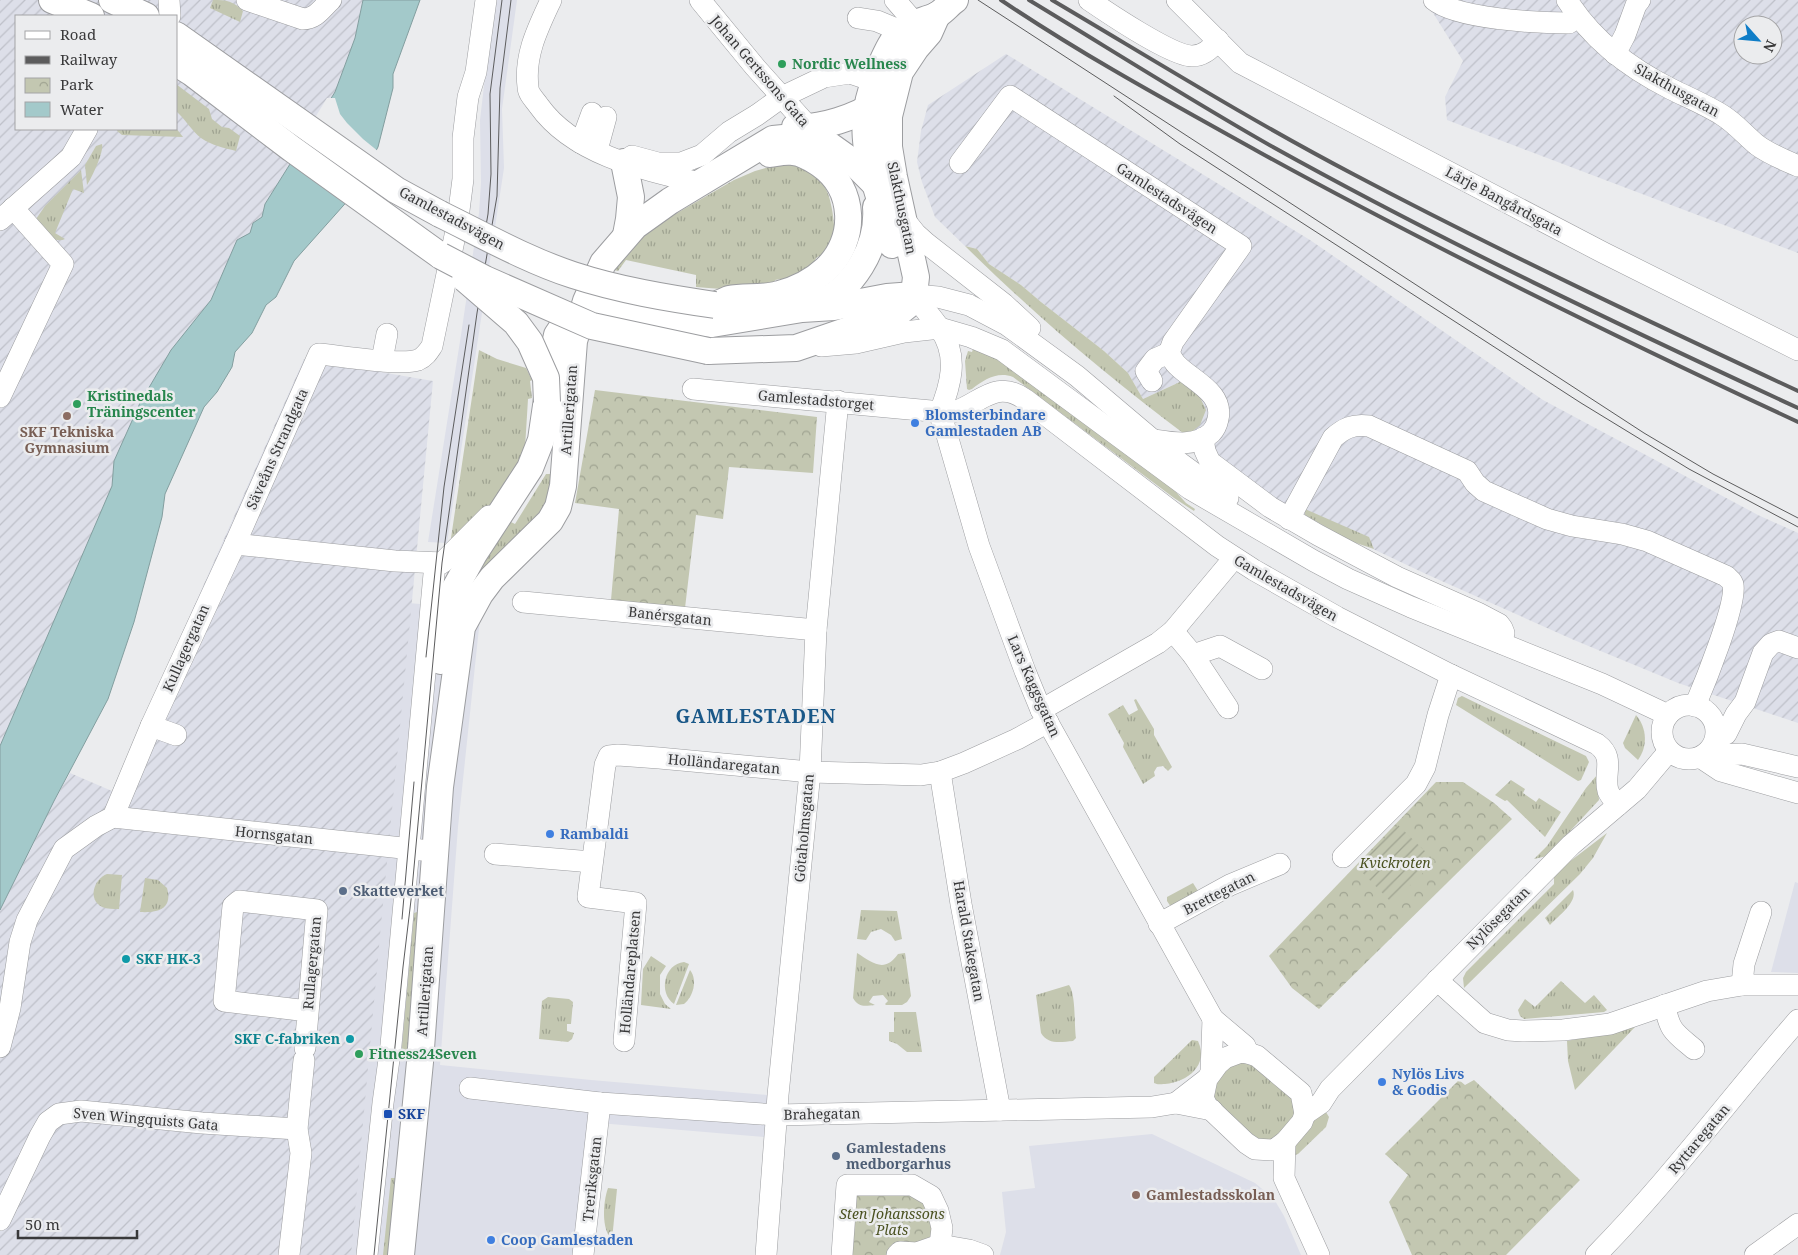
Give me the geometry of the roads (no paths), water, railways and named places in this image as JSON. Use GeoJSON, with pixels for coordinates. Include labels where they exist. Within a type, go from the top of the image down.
{"type":"FeatureCollection","features":[{"type":"Feature","properties":{"kind":"main road"},"geometry":{"type":"LineString","coordinates":[[52,0],[89,15]]}},
{"type":"Feature","properties":{"kind":"main road"},"geometry":{"type":"LineString","coordinates":[[112,0],[142,15]]}},
{"type":"Feature","properties":{"kind":"main road","name":"Slakthusgatan"},"geometry":{"type":"LineString","coordinates":[[914,295],[897,266],[888,227],[874,183],[865,138],[882,94],[929,33],[927,17]]}},
{"type":"Feature","properties":{"kind":"main road","name":"Slakthusgatan"},"geometry":{"type":"LineString","coordinates":[[914,295],[916,277],[889,147],[882,94],[884,56],[927,17]]}},
{"type":"Feature","properties":{"kind":"main road","name":"Gamlestadsvägen"},"geometry":{"type":"LineString","coordinates":[[178,36],[396,190],[509,248],[572,275],[714,315]]}},
{"type":"Feature","properties":{"kind":"main road","name":"Gamlestadsvägen"},"geometry":{"type":"LineString","coordinates":[[178,64],[441,256],[485,279],[592,326],[708,351],[796,348],[898,313],[908,305],[914,295]]}},
{"type":"Feature","properties":{"kind":"main road","name":"Artillerigatan"},"geometry":{"type":"LineString","coordinates":[[746,157],[748,146],[763,134],[780,126],[815,134],[845,119],[882,94]]}},
{"type":"Feature","properties":{"kind":"main road"},"geometry":{"type":"LineString","coordinates":[[815,134],[853,162],[874,183]]}},
{"type":"Feature","properties":{"kind":"main road","name":"Artillerigatan"},"geometry":{"type":"LineString","coordinates":[[401,1255],[420,1062],[440,787],[462,627],[472,606],[492,578],[550,521],[558,507],[563,486],[574,341],[586,301],[603,263],[626,235],[646,217],[746,157],[793,152],[805,155],[825,168],[836,177],[847,200],[848,228],[845,241],[836,256],[826,269],[813,279],[778,295],[730,299],[714,315]]}},
{"type":"Feature","properties":{"kind":"main road"},"geometry":{"type":"LineString","coordinates":[[624,162],[631,197],[626,235]]}},
{"type":"Feature","properties":{"kind":"main road","name":"Slakthusgatan"},"geometry":{"type":"LineString","coordinates":[[802,309],[818,304],[833,296],[847,285],[862,265],[873,239],[876,213],[874,183]]}},
{"type":"Feature","properties":{"kind":"main road","name":"Artillerigatan"},"geometry":{"type":"LineString","coordinates":[[441,256],[522,330],[542,366],[546,378],[547,402]]}},
{"type":"Feature","properties":{"kind":"main road","name":"Gamlestadsvägen"},"geometry":{"type":"LineString","coordinates":[[569,317],[578,311],[589,308],[602,308],[677,321],[714,315],[766,316],[802,309],[834,307],[887,297],[914,295]]}},
{"type":"Feature","properties":{"kind":"main road","name":"Artillerigatan"},"geometry":{"type":"LineString","coordinates":[[440,787],[437,724],[444,617],[454,590],[446,567],[530,468],[541,440],[557,335],[569,317]]}},
{"type":"Feature","properties":{"kind":"street"},"geometry":{"type":"LineString","coordinates":[[169,0],[170,15]]}},
{"type":"Feature","properties":{"kind":"street"},"geometry":{"type":"LineString","coordinates":[[248,0],[302,19],[308,19],[323,5]]}},
{"type":"Feature","properties":{"kind":"street"},"geometry":{"type":"LineString","coordinates":[[388,334],[382,360],[410,361],[420,359],[427,354],[432,346],[457,226],[463,179],[463,138],[468,97],[476,72],[486,0]]}},
{"type":"Feature","properties":{"kind":"street"},"geometry":{"type":"LineString","coordinates":[[551,0],[534,37],[527,62],[528,90],[549,120],[571,138],[624,162],[700,184]]}},
{"type":"Feature","properties":{"kind":"street","name":"Johan Gertssons Gata"},"geometry":{"type":"LineString","coordinates":[[700,0],[755,67],[815,134]]}},
{"type":"Feature","properties":{"kind":"street"},"geometry":{"type":"LineString","coordinates":[[895,0],[927,17]]}},
{"type":"Feature","properties":{"kind":"street"},"geometry":{"type":"LineString","coordinates":[[1089,0],[1179,54],[1192,56],[1203,54],[1218,40]]}},
{"type":"Feature","properties":{"kind":"street","name":"Lärje Bangårdsgata"},"geometry":{"type":"LineString","coordinates":[[1177,0],[1240,63],[1604,253],[1798,350]]}},
{"type":"Feature","properties":{"kind":"street"},"geometry":{"type":"LineString","coordinates":[[1434,0],[1446,8],[1467,13],[1518,20],[1569,23],[1572,8]]}},
{"type":"Feature","properties":{"kind":"street"},"geometry":{"type":"LineString","coordinates":[[1615,54],[1625,35],[1636,5],[1640,0]]}},
{"type":"Feature","properties":{"kind":"street","name":"Slakthusgatan"},"geometry":{"type":"LineString","coordinates":[[1572,8],[1588,30],[1615,54],[1652,79],[1721,114],[1738,126],[1756,144],[1768,152],[1798,166]]}},
{"type":"Feature","properties":{"kind":"street"},"geometry":{"type":"LineString","coordinates":[[858,18],[877,21],[927,17]]}},
{"type":"Feature","properties":{"kind":"street"},"geometry":{"type":"LineString","coordinates":[[624,162],[632,156],[667,164],[681,164],[698,158],[729,132],[782,97],[824,77],[850,73],[882,94]]}},
{"type":"Feature","properties":{"kind":"street","name":"Gamlestadsvägen"},"geometry":{"type":"LineString","coordinates":[[960,163],[1010,96],[1241,246],[1206,308],[1173,342],[1169,353]]}},
{"type":"Feature","properties":{"kind":"street"},"geometry":{"type":"LineString","coordinates":[[589,146],[599,115]]}},
{"type":"Feature","properties":{"kind":"street"},"geometry":{"type":"LineString","coordinates":[[0,397],[63,264],[6,214],[45,182],[71,157],[86,130]]}},
{"type":"Feature","properties":{"kind":"street","name":"Gamlestadsvägen"},"geometry":{"type":"LineString","coordinates":[[904,219],[926,243],[1004,304],[1044,341],[1077,376]]}},
{"type":"Feature","properties":{"kind":"street"},"geometry":{"type":"LineString","coordinates":[[914,295],[940,328],[951,352],[952,370],[940,414]]}},
{"type":"Feature","properties":{"kind":"street","name":"Gamlestadsvägen"},"geometry":{"type":"LineString","coordinates":[[914,295],[952,300],[980,310],[1007,325],[1077,376],[1180,462],[1223,494],[1278,540]]}},
{"type":"Feature","properties":{"kind":"street","name":"Gamlestadsvägen"},"geometry":{"type":"LineString","coordinates":[[796,348],[856,343],[904,332],[940,328],[971,337],[1002,350],[1190,489],[1314,562],[1411,607],[1633,697],[1668,715]]}},
{"type":"Feature","properties":{"kind":"street"},"geometry":{"type":"LineString","coordinates":[[1152,381],[1146,371],[1156,359],[1169,353],[1176,365],[1209,391],[1217,402],[1220,412],[1212,432],[1203,438],[1190,443],[1177,444],[1155,440]]}},
{"type":"Feature","properties":{"kind":"street","name":"Säveåns Strandgata"},"geometry":{"type":"LineString","coordinates":[[235,544],[319,354],[382,360]]}},
{"type":"Feature","properties":{"kind":"street","name":"Gamlestadstorget"},"geometry":{"type":"LineString","coordinates":[[693,389],[931,411],[940,414]]}},
{"type":"Feature","properties":{"kind":"street","name":"Gamlestadsvägen"},"geometry":{"type":"LineString","coordinates":[[940,414],[962,409],[992,392],[1006,390],[1020,395],[1234,558],[1337,617],[1602,748],[1607,756],[1608,791],[1618,805]]}},
{"type":"Feature","properties":{"kind":"street","name":"Götaholmsgatan"},"geometry":{"type":"LineString","coordinates":[[766,1255],[777,1115],[810,772],[816,630],[838,402]]}},
{"type":"Feature","properties":{"kind":"street","name":"Lars Kaggsgatan"},"geometry":{"type":"LineString","coordinates":[[940,414],[979,546],[1025,671],[1044,716],[1213,1019],[1245,1046],[1248,1053]]}},
{"type":"Feature","properties":{"kind":"street"},"geometry":{"type":"LineString","coordinates":[[1289,519],[1333,438],[1349,426],[1369,426],[1466,471],[1474,483],[1484,491],[1538,516],[1572,526],[1622,534],[1647,541],[1726,576],[1732,581],[1734,586],[1733,595],[1722,635],[1695,706]]}},
{"type":"Feature","properties":{"kind":"street"},"geometry":{"type":"LineString","coordinates":[[1203,438],[1205,451],[1210,462],[1270,507],[1397,578],[1499,624],[1504,633],[1501,643]]}},
{"type":"Feature","properties":{"kind":"street"},"geometry":{"type":"LineString","coordinates":[[1314,562],[1326,539]]}},
{"type":"Feature","properties":{"kind":"street"},"geometry":{"type":"LineString","coordinates":[[235,544],[446,567],[408,849],[391,1045],[383,1103],[368,1255]]}},
{"type":"Feature","properties":{"kind":"street","name":"Kullagergatan"},"geometry":{"type":"LineString","coordinates":[[113,818],[152,726],[235,544]]}},
{"type":"Feature","properties":{"kind":"street","name":"Holländaregatan"},"geometry":{"type":"LineString","coordinates":[[659,758],[810,772],[921,775],[940,772],[1017,739],[1044,716],[1158,643],[1173,631],[1234,558]]}},
{"type":"Feature","properties":{"kind":"street","name":"Artillerigatan"},"geometry":{"type":"LineString","coordinates":[[446,567],[466,586],[454,625],[448,668],[450,706]]}},
{"type":"Feature","properties":{"kind":"street","name":"Banérsgatan"},"geometry":{"type":"LineString","coordinates":[[523,602],[816,630]]}},
{"type":"Feature","properties":{"kind":"street"},"geometry":{"type":"LineString","coordinates":[[1173,631],[1193,655],[1228,708]]}},
{"type":"Feature","properties":{"kind":"street"},"geometry":{"type":"LineString","coordinates":[[1702,756],[1745,702],[1763,653],[1771,644],[1779,641],[1798,648]]}},
{"type":"Feature","properties":{"kind":"street"},"geometry":{"type":"LineString","coordinates":[[1193,655],[1220,646],[1262,669]]}},
{"type":"Feature","properties":{"kind":"street"},"geometry":{"type":"LineString","coordinates":[[1343,857],[1416,784],[1425,767],[1438,715],[1451,675]]}},
{"type":"Feature","properties":{"kind":"street"},"geometry":{"type":"LineString","coordinates":[[1798,754],[1721,733],[1710,715],[1695,706],[1682,706],[1674,709],[1663,723],[1664,743],[1669,751],[1677,757],[1686,760],[1702,756],[1742,754],[1798,767]]}},
{"type":"Feature","properties":{"kind":"street"},"geometry":{"type":"LineString","coordinates":[[152,726],[176,735]]}},
{"type":"Feature","properties":{"kind":"street","name":"Nylösegatan"},"geometry":{"type":"LineString","coordinates":[[1305,1114],[1321,1103],[1330,1089],[1571,845],[1637,789],[1669,751]]}},
{"type":"Feature","properties":{"kind":"street","name":"Holländareplatsen"},"geometry":{"type":"LineString","coordinates":[[624,1041],[636,903],[588,897],[592,862],[606,765],[609,756],[659,758]]}},
{"type":"Feature","properties":{"kind":"street"},"geometry":{"type":"LineString","coordinates":[[1702,756],[1721,770],[1798,793]]}},
{"type":"Feature","properties":{"kind":"street","name":"Harald Stakegatan"},"geometry":{"type":"LineString","coordinates":[[940,772],[961,904],[1000,1110]]}},
{"type":"Feature","properties":{"kind":"street"},"geometry":{"type":"LineString","coordinates":[[0,1047],[10,1008],[20,942],[27,920],[64,849],[96,826],[113,818]]}},
{"type":"Feature","properties":{"kind":"street","name":"Hornsgatan"},"geometry":{"type":"LineString","coordinates":[[113,818],[435,852]]}},
{"type":"Feature","properties":{"kind":"street"},"geometry":{"type":"LineString","coordinates":[[495,854],[592,862]]}},
{"type":"Feature","properties":{"kind":"street","name":"Brettegatan"},"geometry":{"type":"LineString","coordinates":[[1159,924],[1230,885],[1280,864]]}},
{"type":"Feature","properties":{"kind":"street","name":"Rullagergatan"},"geometry":{"type":"LineString","coordinates":[[289,1255],[301,1154],[297,1129],[304,1054],[308,1010],[317,910],[239,901],[233,906],[224,1001],[308,1010]]}},
{"type":"Feature","properties":{"kind":"street"},"geometry":{"type":"LineString","coordinates":[[1742,985],[1744,964],[1761,912]]}},
{"type":"Feature","properties":{"kind":"street"},"geometry":{"type":"LineString","coordinates":[[1437,980],[1485,1023],[1508,1030],[1563,1030],[1610,1024],[1707,991],[1742,985],[1798,985]]}},
{"type":"Feature","properties":{"kind":"street"},"geometry":{"type":"LineString","coordinates":[[1665,1006],[1667,1022],[1674,1033],[1694,1049]]}},
{"type":"Feature","properties":{"kind":"street"},"geometry":{"type":"LineString","coordinates":[[1213,1019],[1209,1076],[1204,1098],[1212,1110],[1284,1178],[1319,1255]]}},
{"type":"Feature","properties":{"kind":"street","name":"Ryttaregatan"},"geometry":{"type":"LineString","coordinates":[[1596,1255],[1628,1222],[1691,1150],[1798,1020]]}},
{"type":"Feature","properties":{"kind":"street"},"geometry":{"type":"LineString","coordinates":[[1209,1076],[1225,1058],[1241,1052],[1248,1053],[1257,1056],[1298,1090],[1302,1098],[1305,1114],[1296,1131],[1274,1150],[1255,1149]]}},
{"type":"Feature","properties":{"kind":"street","name":"Brahegatan"},"geometry":{"type":"LineString","coordinates":[[1176,1103],[1209,1076]]}},
{"type":"Feature","properties":{"kind":"street","name":"Brahegatan"},"geometry":{"type":"LineString","coordinates":[[470,1088],[600,1102],[777,1115],[1152,1107],[1176,1103],[1212,1110]]}},
{"type":"Feature","properties":{"kind":"street"},"geometry":{"type":"LineString","coordinates":[[1298,1090],[1330,1089]]}},
{"type":"Feature","properties":{"kind":"street","name":"Treriksgatan"},"geometry":{"type":"LineString","coordinates":[[583,1255],[600,1102]]}},
{"type":"Feature","properties":{"kind":"street","name":"Sven Wingquists Gata"},"geometry":{"type":"LineString","coordinates":[[0,1220],[40,1136],[48,1122],[59,1114],[81,1111],[202,1123],[297,1129]]}},
{"type":"Feature","properties":{"kind":"street"},"geometry":{"type":"LineString","coordinates":[[1284,1178],[1285,1142]]}},
{"type":"Feature","properties":{"kind":"street"},"geometry":{"type":"LineString","coordinates":[[842,1255],[847,1185],[912,1185],[931,1196],[938,1211],[942,1228],[940,1245]]}},
{"type":"Feature","properties":{"kind":"street"},"geometry":{"type":"LineString","coordinates":[[1755,1255],[1798,1224]]}},
{"type":"Feature","properties":{"kind":"street"},"geometry":{"type":"LineString","coordinates":[[897,1255],[900,1252],[917,1253],[940,1245],[969,1250],[983,1255]]}},
{"type":"Feature","properties":{"kind":"water"},"geometry":{"type":"Polygon","coordinates":[[[363,0],[420,0],[393,74],[393,88],[378,147],[351,197],[294,261],[276,297],[266,305],[252,333],[235,352],[232,367],[217,392],[204,407],[165,494],[162,517],[134,622],[108,699],[54,801],[0,910],[0,746],[112,486],[114,461],[140,403],[171,350],[211,300],[237,240],[250,233],[253,223],[262,217],[265,204],[335,92],[355,38],[363,0]]]}},
{"type":"Feature","properties":{"kind":"tram line"},"geometry":{"type":"LineString","coordinates":[[482,249],[488,214],[491,174],[490,94],[502,0]]}},
{"type":"Feature","properties":{"kind":"tram line"},"geometry":{"type":"LineString","coordinates":[[374,1255],[411,900],[442,563],[477,313],[497,196],[500,88],[511,0]]}},
{"type":"Feature","properties":{"kind":"tram line"},"geometry":{"type":"LineString","coordinates":[[978,0],[1644,433],[1713,474],[1798,518]]}},
{"type":"Feature","properties":{"kind":"tram line"},"geometry":{"type":"LineString","coordinates":[[1114,96],[1180,144],[1581,403],[1689,469],[1798,527]]}},
{"type":"Feature","properties":{"kind":"tram line"},"geometry":{"type":"LineString","coordinates":[[426,657],[444,487],[469,325]]}},
{"type":"Feature","properties":{"kind":"tram line"},"geometry":{"type":"LineString","coordinates":[[402,919],[414,782]]}},
{"type":"Feature","properties":{"kind":"railway"},"geometry":{"type":"LineString","coordinates":[[1001,0],[1128,79],[1325,188],[1526,292],[1798,422]]}},
{"type":"Feature","properties":{"kind":"railway"},"geometry":{"type":"LineString","coordinates":[[1029,0],[1211,111],[1337,182],[1533,282],[1798,408]]}},
{"type":"Feature","properties":{"kind":"railway"},"geometry":{"type":"LineString","coordinates":[[1052,0],[1239,111],[1408,203],[1630,312],[1798,391]]}},
{"type":"Feature","properties":{"kind":"place","name":"Nordic Wellness"},"geometry":{"type":"Point","coordinates":[782,64]}},
{"type":"Feature","properties":{"kind":"place","name":"Kristinedals Träningscenter"},"geometry":{"type":"Point","coordinates":[77,404]}},
{"type":"Feature","properties":{"kind":"place","name":"SKF Tekniska Gymnasium"},"geometry":{"type":"Point","coordinates":[67,416]}},
{"type":"Feature","properties":{"kind":"place","name":"Blomsterbindare Gamlestaden AB"},"geometry":{"type":"Point","coordinates":[915,423]}},
{"type":"Feature","properties":{"kind":"place","name":"Rambaldi"},"geometry":{"type":"Point","coordinates":[550,834]}},
{"type":"Feature","properties":{"kind":"place","name":"Skatteverket"},"geometry":{"type":"Point","coordinates":[343,891]}},
{"type":"Feature","properties":{"kind":"place","name":"SKF HK-3"},"geometry":{"type":"Point","coordinates":[126,959]}},
{"type":"Feature","properties":{"kind":"place","name":"SKF C-fabriken"},"geometry":{"type":"Point","coordinates":[350,1039]}},
{"type":"Feature","properties":{"kind":"place","name":"Fitness24Seven"},"geometry":{"type":"Point","coordinates":[359,1054]}},
{"type":"Feature","properties":{"kind":"place","name":"Nylös Livs & Godis"},"geometry":{"type":"Point","coordinates":[1382,1082]}},
{"type":"Feature","properties":{"kind":"place","name":"SKF"},"geometry":{"type":"Point","coordinates":[388,1114]}},
{"type":"Feature","properties":{"kind":"place","name":"Gamlestadens medborgarhus"},"geometry":{"type":"Point","coordinates":[836,1156]}},
{"type":"Feature","properties":{"kind":"place","name":"Gamlestadsskolan"},"geometry":{"type":"Point","coordinates":[1136,1195]}},
{"type":"Feature","properties":{"kind":"place","name":"Coop Gamlestaden"},"geometry":{"type":"Point","coordinates":[491,1240]}},
{"type":"Feature","properties":{"kind":"district","name":"GAMLESTADEN"},"geometry":{"type":"Point","coordinates":[756,716]}},
{"type":"Feature","properties":{"kind":"park label","name":"Kvickroten"},"geometry":{"type":"Point","coordinates":[1395,863]}},
{"type":"Feature","properties":{"kind":"park label","name":"Sten Johanssons Plats"},"geometry":{"type":"Point","coordinates":[892,1222]}}]}
